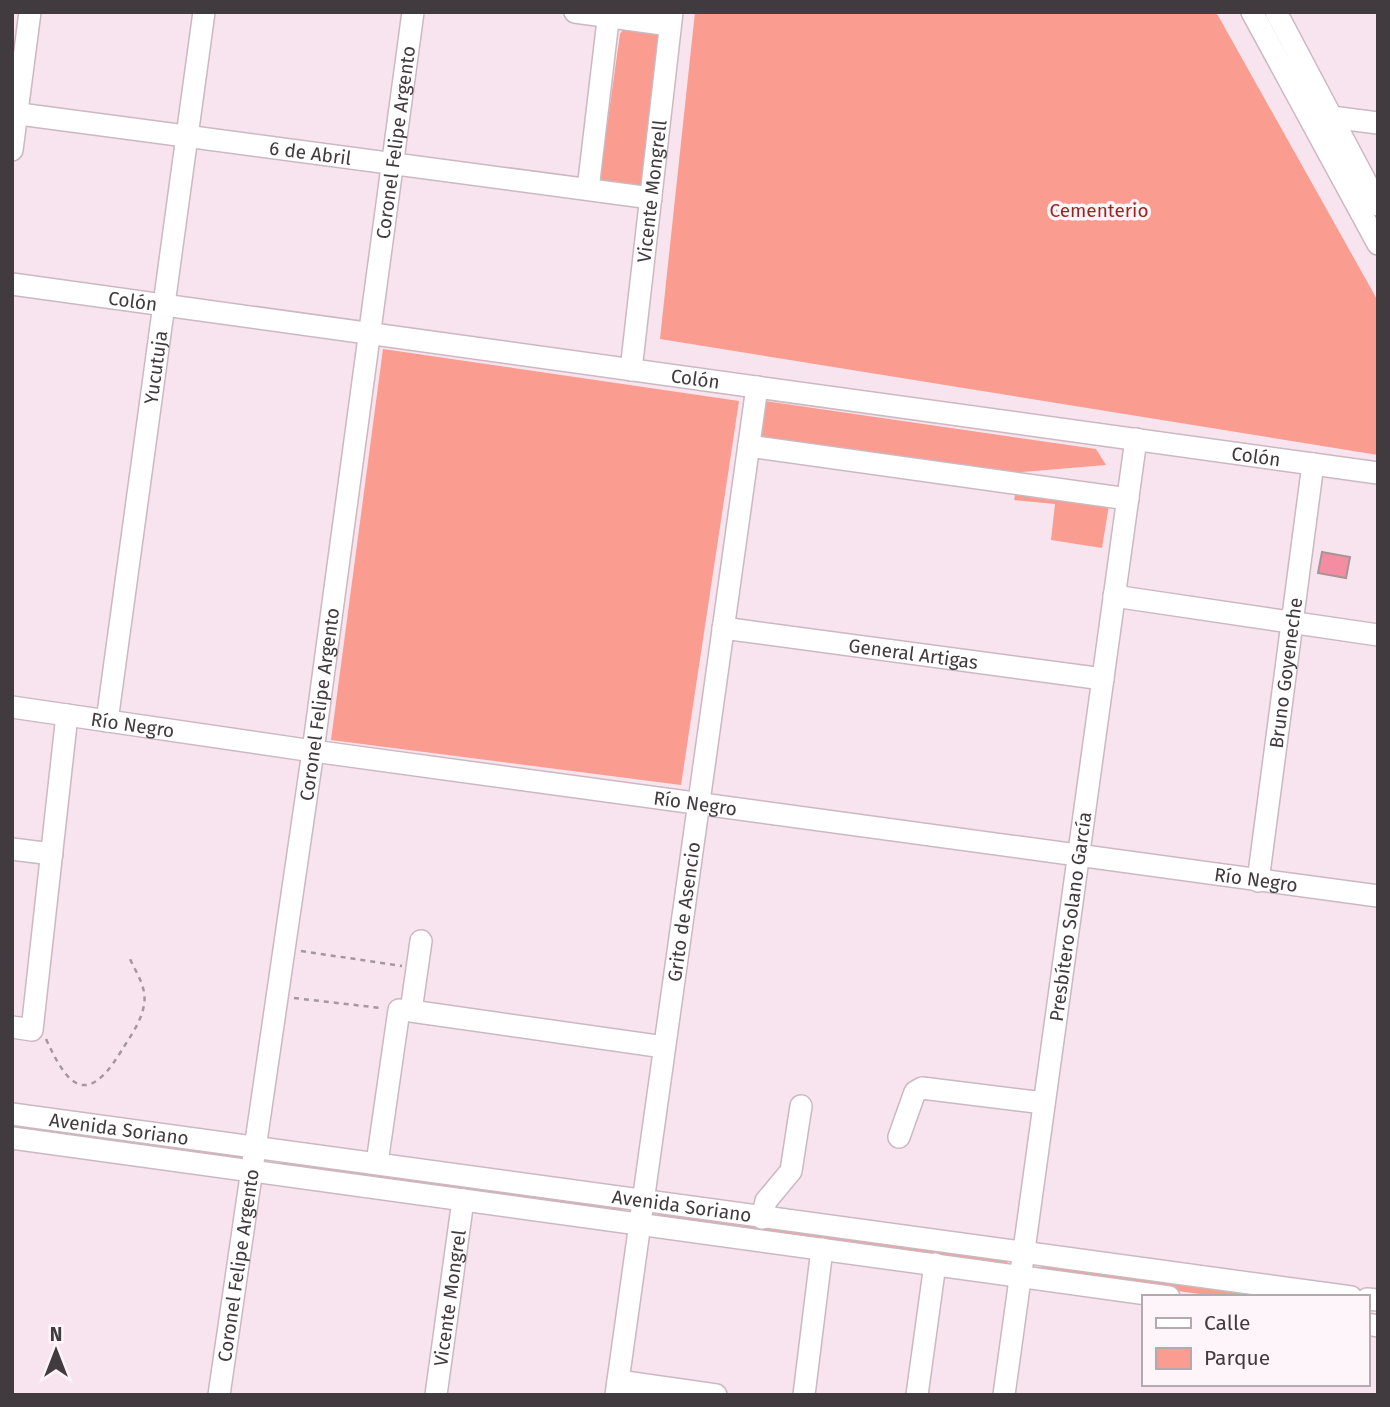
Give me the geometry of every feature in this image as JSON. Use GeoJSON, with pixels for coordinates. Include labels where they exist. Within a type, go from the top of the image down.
{"type":"FeatureCollection","features":[{"type":"Feature","properties":{"kind":"street"},"geometry":{"type":"LineString","coordinates":[[12,150],[30,12]]}},
{"type":"Feature","properties":{"kind":"street","name":"Yucutuja"},"geometry":{"type":"LineString","coordinates":[[107,720],[204,12]]}},
{"type":"Feature","properties":{"kind":"street","name":"Coronel Felipe Argento"},"geometry":{"type":"LineString","coordinates":[[219,1395],[313,751],[413,12]]}},
{"type":"Feature","properties":{"kind":"street"},"geometry":{"type":"LineString","coordinates":[[575,12],[671,19]]}},
{"type":"Feature","properties":{"kind":"street"},"geometry":{"type":"LineString","coordinates":[[1252,12],[1378,205]]}},
{"type":"Feature","properties":{"kind":"street"},"geometry":{"type":"LineString","coordinates":[[1276,12],[1321,120],[1378,244]]}},
{"type":"Feature","properties":{"kind":"street"},"geometry":{"type":"LineString","coordinates":[[588,189],[609,15]]}},
{"type":"Feature","properties":{"kind":"street","name":"Vicente Mongrell"},"geometry":{"type":"LineString","coordinates":[[631,370],[671,19]]}},
{"type":"Feature","properties":{"kind":"street","name":"6 de Abril"},"geometry":{"type":"LineString","coordinates":[[15,113],[651,198]]}},
{"type":"Feature","properties":{"kind":"street"},"geometry":{"type":"LineString","coordinates":[[1321,120],[1378,123]]}},
{"type":"Feature","properties":{"kind":"street","name":"Colón"},"geometry":{"type":"LineString","coordinates":[[12,284],[1378,472]]}},
{"type":"Feature","properties":{"kind":"street","name":"Grito de Asencio"},"geometry":{"type":"LineString","coordinates":[[617,1388],[757,387]]}},
{"type":"Feature","properties":{"kind":"street","name":"Presbítero Solano García"},"geometry":{"type":"LineString","coordinates":[[1004,1395],[1136,439]]}},
{"type":"Feature","properties":{"kind":"street"},"geometry":{"type":"LineString","coordinates":[[749,446],[1128,499]]}},
{"type":"Feature","properties":{"kind":"street","name":"Bruno Goyeneche"},"geometry":{"type":"LineString","coordinates":[[1258,880],[1313,464]]}},
{"type":"Feature","properties":{"kind":"street"},"geometry":{"type":"LineString","coordinates":[[1114,596],[1378,635]]}},
{"type":"Feature","properties":{"kind":"street","name":"General Artigas"},"geometry":{"type":"LineString","coordinates":[[723,628],[1103,679]]}},
{"type":"Feature","properties":{"kind":"street","name":"Río Negro"},"geometry":{"type":"LineString","coordinates":[[12,707],[313,751],[1378,896]]}},
{"type":"Feature","properties":{"kind":"street"},"geometry":{"type":"LineString","coordinates":[[22,1028],[52,854],[67,715]]}},
{"type":"Feature","properties":{"kind":"street"},"geometry":{"type":"LineString","coordinates":[[12,849],[52,854]]}},
{"type":"Feature","properties":{"kind":"street"},"geometry":{"type":"LineString","coordinates":[[421,941],[411,1011],[664,1046]]}},
{"type":"Feature","properties":{"kind":"street"},"geometry":{"type":"LineString","coordinates":[[377,1163],[399,1010]]}},
{"type":"Feature","properties":{"kind":"street"},"geometry":{"type":"LineString","coordinates":[[900,1137],[915,1092],[922,1088],[1044,1103]]}},
{"type":"Feature","properties":{"kind":"street"},"geometry":{"type":"LineString","coordinates":[[762,1218],[766,1201],[792,1171],[801,1105]]}},
{"type":"Feature","properties":{"kind":"street","name":"Avenida Soriano"},"geometry":{"type":"LineString","coordinates":[[12,1114],[1336,1295]]}},
{"type":"Feature","properties":{"kind":"street","name":"Avenida Soriano"},"geometry":{"type":"LineString","coordinates":[[12,1138],[1155,1295]]}},
{"type":"Feature","properties":{"kind":"street","name":"Vicente Mongrel"},"geometry":{"type":"LineString","coordinates":[[436,1395],[463,1200]]}},
{"type":"Feature","properties":{"kind":"street"},"geometry":{"type":"LineString","coordinates":[[804,1395],[822,1249]]}},
{"type":"Feature","properties":{"kind":"street"},"geometry":{"type":"LineString","coordinates":[[917,1395],[935,1264]]}},
{"type":"Feature","properties":{"kind":"street"},"geometry":{"type":"LineString","coordinates":[[617,1388],[716,1395]]}},
{"type":"Feature","properties":{"kind":"path"},"geometry":{"type":"LineString","coordinates":[[284,949],[417,968]]}},
{"type":"Feature","properties":{"kind":"path"},"geometry":{"type":"LineString","coordinates":[[22,1028],[45,1036],[62,1071],[73,1083],[84,1086],[96,1082],[107,1074],[138,1024],[144,1004],[143,986],[130,959]]}},
{"type":"Feature","properties":{"kind":"path"},"geometry":{"type":"LineString","coordinates":[[277,996],[399,1010]]}},
{"type":"Feature","properties":{"kind":"green space","name":"Cementerio"},"geometry":{"type":"Polygon","coordinates":[[[695,12],[1216,12],[1378,301],[1378,455],[660,339],[695,12]]]}},
{"type":"Feature","properties":{"kind":"green space"},"geometry":{"type":"Polygon","coordinates":[[[624,28],[664,34],[645,185],[639,189],[602,181],[600,176],[620,34],[624,28]]]}},
{"type":"Feature","properties":{"kind":"green space"},"geometry":{"type":"Polygon","coordinates":[[[383,349],[739,401],[681,785],[331,740],[383,349]]]}},
{"type":"Feature","properties":{"kind":"green space"},"geometry":{"type":"Polygon","coordinates":[[[765,401],[1096,449],[1106,465],[997,474],[759,442],[765,401]]]}},
{"type":"Feature","properties":{"kind":"green space"},"geometry":{"type":"Polygon","coordinates":[[[1015,495],[1109,505],[1102,548],[1051,540],[1055,504],[1014,500],[1015,495]]]}},
{"type":"Feature","properties":{"kind":"green space"},"geometry":{"type":"Polygon","coordinates":[[[12,1120],[245,1153],[244,1162],[12,1129],[12,1120]]]}},
{"type":"Feature","properties":{"kind":"green space"},"geometry":{"type":"Polygon","coordinates":[[[282,1159],[622,1207],[621,1214],[281,1165],[282,1159]]]}},
{"type":"Feature","properties":{"kind":"green space"},"geometry":{"type":"Polygon","coordinates":[[[658,1209],[1008,1259],[1007,1267],[657,1217],[658,1209]]]}},
{"type":"Feature","properties":{"kind":"green space"},"geometry":{"type":"Polygon","coordinates":[[[1042,1264],[1268,1295],[1207,1295],[1041,1272],[1042,1264]]]}},
{"type":"Feature","properties":{"kind":"building"},"geometry":{"type":"Polygon","coordinates":[[[1322,552],[1350,557],[1346,578],[1318,573],[1322,552]]]}}]}
